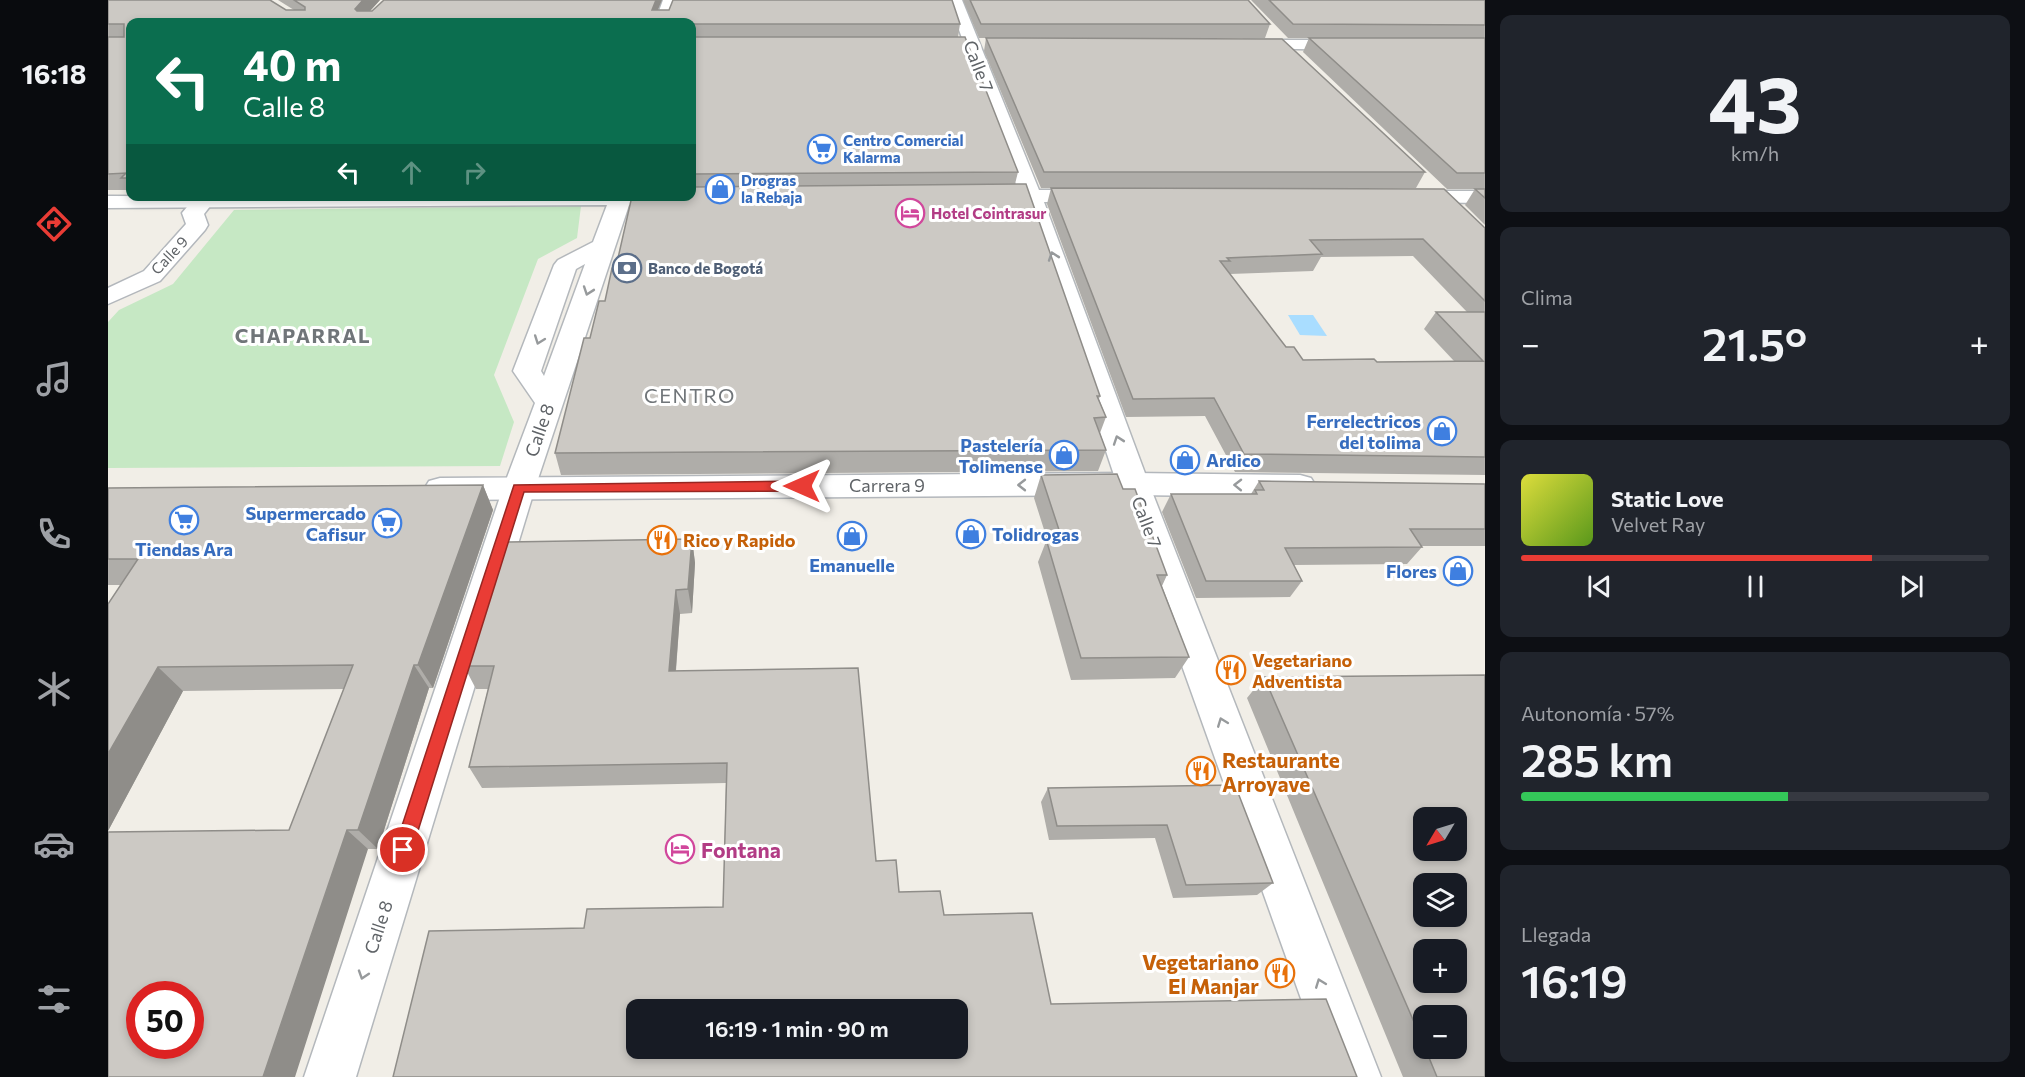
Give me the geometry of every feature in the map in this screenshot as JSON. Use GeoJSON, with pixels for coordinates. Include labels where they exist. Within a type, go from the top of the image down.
{"type":"FeatureCollection","features":[{"type":"Feature","properties":{"kind":"street"},"geometry":{"type":"LineString","coordinates":[[663,18],[670,0]]}},
{"type":"Feature","properties":{"kind":"street","name":"Calle 7"},"geometry":{"type":"LineString","coordinates":[[956,0],[1031,196],[1133,484],[1355,1077]]}},
{"type":"Feature","properties":{"kind":"street"},"geometry":{"type":"LineString","coordinates":[[1269,30],[1299,61]]}},
{"type":"Feature","properties":{"kind":"street"},"geometry":{"type":"LineString","coordinates":[[1225,45],[1366,45]]}},
{"type":"Feature","properties":{"kind":"street"},"geometry":{"type":"LineString","coordinates":[[1423,181],[1462,218]]}},
{"type":"Feature","properties":{"kind":"street"},"geometry":{"type":"LineString","coordinates":[[961,196],[1113,196]]}},
{"type":"Feature","properties":{"kind":"street"},"geometry":{"type":"LineString","coordinates":[[1393,197],[1485,197]]}},
{"type":"Feature","properties":{"kind":"street"},"geometry":{"type":"LineString","coordinates":[[108,202],[156,201]]}},
{"type":"Feature","properties":{"kind":"street","name":"Calle 9"},"geometry":{"type":"LineString","coordinates":[[108,297],[152,276],[197,225],[193,213],[204,201]]}},
{"type":"Feature","properties":{"kind":"street","name":"Calle 8"},"geometry":{"type":"LineString","coordinates":[[330,1077],[519,488],[620,201]]}},
{"type":"Feature","properties":{"kind":"street","name":"Carrera 9"},"geometry":{"type":"LineString","coordinates":[[413,489],[1133,484],[1332,486]]}},
{"type":"Feature","properties":{"kind":"green space"},"geometry":{"type":"Polygon","coordinates":[[[581,206],[577,238],[538,259],[494,375],[514,422],[500,466],[108,468],[108,322],[119,310],[173,284],[234,210],[581,206]]]}},
{"type":"Feature","properties":{"kind":"water"},"geometry":{"type":"Polygon","coordinates":[[[1288,315],[1313,315],[1327,336],[1300,335],[1288,315]]]}},
{"type":"Feature","properties":{"kind":"building"},"geometry":{"type":"Polygon","coordinates":[[[108,0],[270,0],[286,10],[305,10],[305,7],[294,0],[363,0],[355,9],[372,11],[384,0],[656,0],[652,10],[669,10],[673,0],[952,0],[960,24],[696,24],[696,18],[126,18],[126,173],[108,174],[108,37],[124,37],[124,24],[108,24],[108,0]]]}},
{"type":"Feature","properties":{"kind":"building"},"geometry":{"type":"Polygon","coordinates":[[[970,0],[1248,0],[1270,24],[981,24],[970,0]]]}},
{"type":"Feature","properties":{"kind":"building"},"geometry":{"type":"Polygon","coordinates":[[[1269,0],[1485,0],[1485,25],[1293,24],[1269,0]]]}},
{"type":"Feature","properties":{"kind":"building"},"geometry":{"type":"Polygon","coordinates":[[[696,37],[965,37],[1018,172],[696,174],[696,37]]]}},
{"type":"Feature","properties":{"kind":"building"},"geometry":{"type":"Polygon","coordinates":[[[986,38],[1282,39],[1425,172],[1044,172],[986,38]]]}},
{"type":"Feature","properties":{"kind":"building"},"geometry":{"type":"Polygon","coordinates":[[[1309,38],[1485,38],[1485,173],[1457,173],[1309,38]]]}},
{"type":"Feature","properties":{"kind":"building"},"geometry":{"type":"Polygon","coordinates":[[[1026,184],[1100,396],[1097,396],[1106,417],[1094,418],[1106,450],[555,453],[584,338],[590,338],[599,301],[605,301],[612,268],[616,267],[631,201],[696,201],[696,187],[1026,184]]]}},
{"type":"Feature","properties":{"kind":"building"},"geometry":{"type":"Polygon","coordinates":[[[1051,188],[1444,189],[1485,228],[1485,301],[1423,239],[1310,240],[1322,254],[1227,258],[1230,261],[1220,261],[1286,347],[1294,347],[1303,360],[1483,361],[1436,312],[1485,312],[1485,457],[1244,454],[1214,398],[1133,399],[1051,188]]]}},
{"type":"Feature","properties":{"kind":"building"},"geometry":{"type":"Polygon","coordinates":[[[1475,189],[1485,189],[1485,198],[1475,189]]]}},
{"type":"Feature","properties":{"kind":"building"},"geometry":{"type":"Polygon","coordinates":[[[1117,474],[1123,489],[1135,489],[1167,575],[1157,575],[1189,657],[1081,658],[1046,539],[1062,539],[1041,475],[1117,474]]]}},
{"type":"Feature","properties":{"kind":"building"},"geometry":{"type":"Polygon","coordinates":[[[1259,481],[1485,484],[1485,529],[1410,529],[1422,547],[1285,548],[1302,581],[1206,581],[1171,494],[1257,494],[1255,490],[1264,490],[1259,481]]]}},
{"type":"Feature","properties":{"kind":"building"},"geometry":{"type":"Polygon","coordinates":[[[483,485],[418,665],[414,665],[358,830],[347,830],[263,1077],[108,1077],[108,832],[289,830],[353,665],[158,667],[108,754],[108,604],[138,559],[108,559],[108,488],[483,485]]]}},
{"type":"Feature","properties":{"kind":"building"},"geometry":{"type":"Polygon","coordinates":[[[692,539],[688,589],[676,590],[669,671],[858,668],[876,861],[896,860],[899,892],[940,891],[944,915],[1032,913],[1051,1004],[1326,999],[1357,1077],[393,1077],[429,931],[584,928],[587,909],[723,907],[727,763],[469,767],[494,666],[464,666],[504,542],[692,539]]]}},
{"type":"Feature","properties":{"kind":"building"},"geometry":{"type":"Polygon","coordinates":[[[1485,675],[1485,1077],[1437,1077],[1430,1059],[1467,1059],[1467,1005],[1413,1005],[1413,1020],[1264,677],[1485,675]]]}},
{"type":"Feature","properties":{"kind":"building"},"geometry":{"type":"Polygon","coordinates":[[[1235,785],[1273,883],[1186,885],[1167,825],[1057,826],[1048,788],[1235,785]]]}},
{"type":"Feature","properties":{"kind":"place","name":"Centro Comercial Kalarma"},"geometry":{"type":"Point","coordinates":[822,149]}},
{"type":"Feature","properties":{"kind":"place","name":"Drogras la Rebaja"},"geometry":{"type":"Point","coordinates":[720,189]}},
{"type":"Feature","properties":{"kind":"place","name":"Hotel Cointrasur"},"geometry":{"type":"Point","coordinates":[910,213]}},
{"type":"Feature","properties":{"kind":"place","name":"Banco de Bogotá"},"geometry":{"type":"Point","coordinates":[627,268]}},
{"type":"Feature","properties":{"kind":"place","name":"Ferrelectricos del tolima"},"geometry":{"type":"Point","coordinates":[1442,431]}},
{"type":"Feature","properties":{"kind":"place","name":"Pastelería Tolimense"},"geometry":{"type":"Point","coordinates":[1064,455]}},
{"type":"Feature","properties":{"kind":"place","name":"Ardico"},"geometry":{"type":"Point","coordinates":[1185,460]}},
{"type":"Feature","properties":{"kind":"place","name":"Tiendas Ara"},"geometry":{"type":"Point","coordinates":[184,520]}},
{"type":"Feature","properties":{"kind":"place","name":"Supermercado Cafisur"},"geometry":{"type":"Point","coordinates":[387,523]}},
{"type":"Feature","properties":{"kind":"place","name":"Tolidrogas"},"geometry":{"type":"Point","coordinates":[971,534]}},
{"type":"Feature","properties":{"kind":"place","name":"Emanuelle"},"geometry":{"type":"Point","coordinates":[852,536]}},
{"type":"Feature","properties":{"kind":"place","name":"Rico y Rapido"},"geometry":{"type":"Point","coordinates":[662,540]}},
{"type":"Feature","properties":{"kind":"place","name":"Flores"},"geometry":{"type":"Point","coordinates":[1458,571]}},
{"type":"Feature","properties":{"kind":"place","name":"Vegetariano Adventista"},"geometry":{"type":"Point","coordinates":[1231,670]}},
{"type":"Feature","properties":{"kind":"place","name":"Restaurante Arroyave"},"geometry":{"type":"Point","coordinates":[1201,771]}},
{"type":"Feature","properties":{"kind":"place","name":"Fontana"},"geometry":{"type":"Point","coordinates":[680,849]}},
{"type":"Feature","properties":{"kind":"place","name":"Vegetariano El Manjar"},"geometry":{"type":"Point","coordinates":[1280,973]}},
{"type":"Feature","properties":{"kind":"district","name":"CHAPARRAL"},"geometry":{"type":"Point","coordinates":[303,335]}},
{"type":"Feature","properties":{"kind":"district","name":"CENTRO"},"geometry":{"type":"Point","coordinates":[690,395]}},
{"type":"Feature","properties":{"kind":"route"},"geometry":{"type":"LineString","coordinates":[[403,850],[519,488],[802,486]]}}]}
